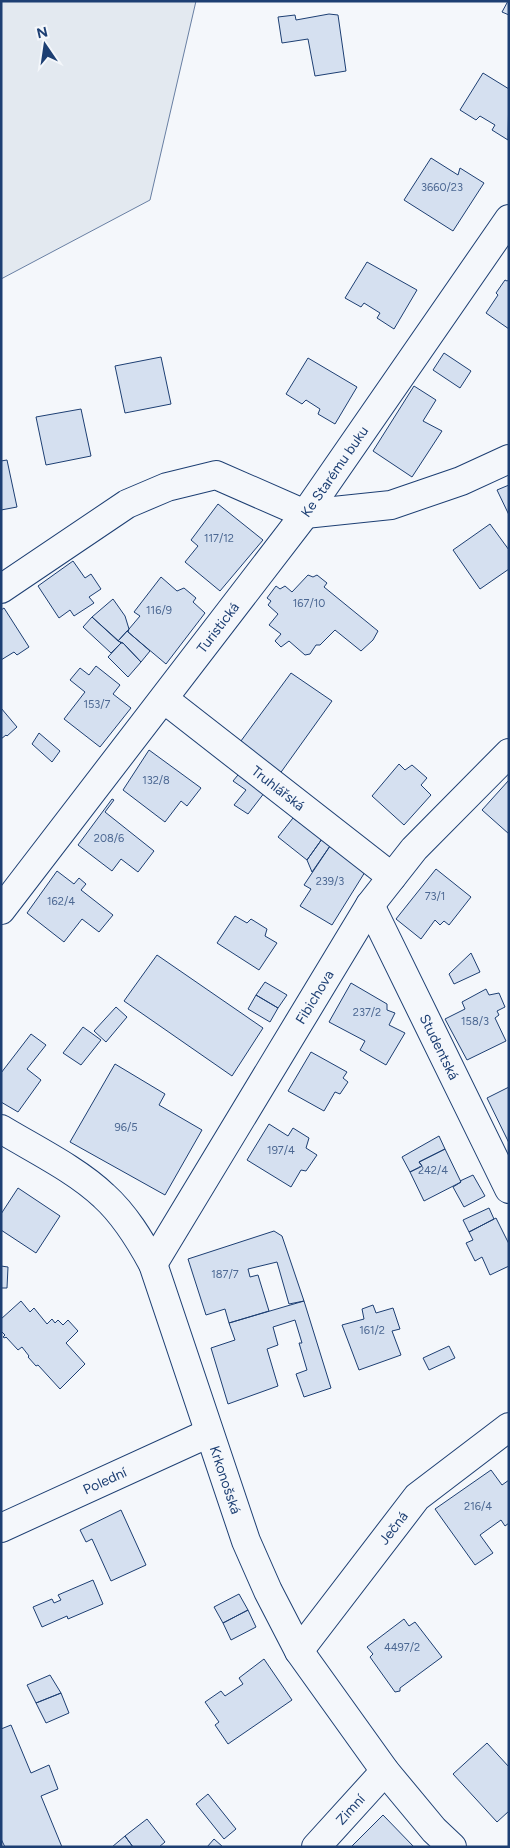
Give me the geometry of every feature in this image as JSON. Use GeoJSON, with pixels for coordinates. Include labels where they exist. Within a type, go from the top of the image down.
{"type":"FeatureCollection","features":[{"type":"Feature","properties":{"kind":"street","name":"Ke Starému buku"},"geometry":{"type":"LineString","coordinates":[[1,589],[127,504],[167,487],[216,475],[305,514],[509,220]]}},
{"type":"Feature","properties":{"kind":"street"},"geometry":{"type":"LineString","coordinates":[[305,514],[391,505],[461,481],[509,459]]}},
{"type":"Feature","properties":{"kind":"street","name":"Turistická"},"geometry":{"type":"LineString","coordinates":[[1,910],[305,514]]}},
{"type":"Feature","properties":{"kind":"street","name":"Truhlářská"},"geometry":{"type":"LineString","coordinates":[[164,699],[392,877]]}},
{"type":"Feature","properties":{"kind":"street","name":"Fibichova"},"geometry":{"type":"LineString","coordinates":[[153,1264],[370,905],[414,849],[509,752]]}},
{"type":"Feature","properties":{"kind":"street","name":"Studentská"},"geometry":{"type":"LineString","coordinates":[[370,905],[509,1189]]}},
{"type":"Feature","properties":{"kind":"street","name":"Krkonošská"},"geometry":{"type":"LineString","coordinates":[[1,1129],[89,1182],[120,1213],[138,1237],[153,1264],[246,1541],[268,1591],[299,1651],[385,1771],[434,1830],[452,1847]]}},
{"type":"Feature","properties":{"kind":"street","name":"Ječná"},"geometry":{"type":"LineString","coordinates":[[299,1651],[417,1497],[509,1427]]}},
{"type":"Feature","properties":{"kind":"street","name":"Polední"},"geometry":{"type":"LineString","coordinates":[[1,1528],[209,1433]]}},
{"type":"Feature","properties":{"kind":"street","name":"Zimní"},"geometry":{"type":"LineString","coordinates":[[316,1847],[385,1771]]}},
{"type":"Feature","properties":{"kind":"shaded area"},"geometry":{"type":"Polygon","coordinates":[[[1,1],[196,1],[150,200],[1,279],[1,1]]]}},
{"type":"Feature","properties":{"kind":"building"},"geometry":{"type":"Polygon","coordinates":[[[509,1],[509,15],[502,12],[509,1]]]}},
{"type":"Feature","properties":{"kind":"building"},"geometry":{"type":"Polygon","coordinates":[[[329,14],[338,15],[346,71],[315,76],[308,39],[282,43],[278,17],[295,15],[296,20],[329,14]]]}},
{"type":"Feature","properties":{"kind":"building"},"geometry":{"type":"Polygon","coordinates":[[[483,73],[509,89],[508,140],[492,130],[495,125],[480,116],[476,120],[460,110],[483,73]]]}},
{"type":"Feature","properties":{"kind":"building"},"geometry":{"type":"Polygon","coordinates":[[[431,158],[458,175],[460,168],[484,183],[453,231],[404,200],[431,158]]]}},
{"type":"Feature","properties":{"kind":"building"},"geometry":{"type":"Polygon","coordinates":[[[367,262],[417,290],[394,329],[377,318],[380,313],[364,303],[361,307],[345,298],[367,262]]]}},
{"type":"Feature","properties":{"kind":"building"},"geometry":{"type":"Polygon","coordinates":[[[505,280],[509,280],[509,329],[486,313],[505,280]]]}},
{"type":"Feature","properties":{"kind":"building"},"geometry":{"type":"Polygon","coordinates":[[[444,353],[471,371],[460,388],[433,370],[444,353]]]}},
{"type":"Feature","properties":{"kind":"building"},"geometry":{"type":"Polygon","coordinates":[[[161,357],[171,404],[125,413],[115,366],[161,357]]]}},
{"type":"Feature","properties":{"kind":"building"},"geometry":{"type":"Polygon","coordinates":[[[308,358],[357,387],[335,424],[318,414],[320,409],[306,400],[302,404],[286,394],[308,358]]]}},
{"type":"Feature","properties":{"kind":"building"},"geometry":{"type":"Polygon","coordinates":[[[414,386],[436,400],[423,421],[442,431],[412,477],[373,451],[414,386]]]}},
{"type":"Feature","properties":{"kind":"building"},"geometry":{"type":"Polygon","coordinates":[[[81,409],[91,456],[46,465],[36,417],[81,409]]]}},
{"type":"Feature","properties":{"kind":"building"},"geometry":{"type":"Polygon","coordinates":[[[7,460],[17,507],[1,510],[1,461],[7,460]]]}},
{"type":"Feature","properties":{"kind":"building"},"geometry":{"type":"Polygon","coordinates":[[[509,485],[509,515],[497,490],[509,485]]]}},
{"type":"Feature","properties":{"kind":"building"},"geometry":{"type":"Polygon","coordinates":[[[218,504],[263,540],[220,591],[185,562],[198,546],[191,540],[218,504]]]}},
{"type":"Feature","properties":{"kind":"building"},"geometry":{"type":"Polygon","coordinates":[[[490,524],[509,550],[509,569],[480,589],[453,550],[490,524]]]}},
{"type":"Feature","properties":{"kind":"building"},"geometry":{"type":"Polygon","coordinates":[[[73,561],[85,578],[91,574],[101,589],[89,597],[94,603],[74,616],[70,610],[59,618],[38,586],[73,561]]]}},
{"type":"Feature","properties":{"kind":"building"},"geometry":{"type":"Polygon","coordinates":[[[308,575],[313,577],[317,575],[327,583],[324,587],[378,631],[373,640],[361,651],[335,630],[320,645],[316,645],[310,654],[305,655],[289,641],[281,647],[275,641],[281,634],[269,625],[278,614],[268,605],[271,601],[267,598],[276,586],[280,589],[285,586],[292,592],[308,575]]]}},
{"type":"Feature","properties":{"kind":"building"},"geometry":{"type":"Polygon","coordinates":[[[161,577],[177,591],[184,588],[196,598],[193,602],[205,613],[166,664],[128,632],[140,616],[134,612],[161,577]]]}},
{"type":"Feature","properties":{"kind":"building"},"geometry":{"type":"Polygon","coordinates":[[[113,599],[125,616],[129,629],[118,641],[92,617],[113,599]]]}},
{"type":"Feature","properties":{"kind":"building"},"geometry":{"type":"Polygon","coordinates":[[[4,608],[29,647],[17,655],[14,652],[1,660],[1,610],[4,608]]]}},
{"type":"Feature","properties":{"kind":"building"},"geometry":{"type":"Polygon","coordinates":[[[92,617],[121,643],[111,653],[83,627],[92,617]]]}},
{"type":"Feature","properties":{"kind":"building"},"geometry":{"type":"Polygon","coordinates":[[[127,631],[150,651],[141,662],[123,643],[118,641],[127,631]]]}},
{"type":"Feature","properties":{"kind":"building"},"geometry":{"type":"Polygon","coordinates":[[[121,643],[141,662],[128,677],[108,657],[121,643]]]}},
{"type":"Feature","properties":{"kind":"building"},"geometry":{"type":"Polygon","coordinates":[[[96,666],[120,685],[113,694],[131,708],[100,747],[64,719],[85,692],[70,680],[80,668],[89,675],[96,666]]]}},
{"type":"Feature","properties":{"kind":"building"},"geometry":{"type":"Polygon","coordinates":[[[291,673],[332,701],[279,775],[238,745],[291,673]]]}},
{"type":"Feature","properties":{"kind":"building"},"geometry":{"type":"Polygon","coordinates":[[[1,708],[17,727],[1,739],[1,708]]]}},
{"type":"Feature","properties":{"kind":"building"},"geometry":{"type":"Polygon","coordinates":[[[39,733],[60,751],[52,762],[32,744],[39,733]]]}},
{"type":"Feature","properties":{"kind":"building"},"geometry":{"type":"Polygon","coordinates":[[[149,750],[201,788],[187,806],[181,801],[165,822],[123,790],[149,750]]]}},
{"type":"Feature","properties":{"kind":"building"},"geometry":{"type":"Polygon","coordinates":[[[399,764],[405,770],[412,765],[427,778],[421,785],[431,795],[404,825],[372,796],[399,764]]]}},
{"type":"Feature","properties":{"kind":"building"},"geometry":{"type":"Polygon","coordinates":[[[242,770],[268,788],[248,814],[234,805],[246,790],[233,781],[242,770]]]}},
{"type":"Feature","properties":{"kind":"building"},"geometry":{"type":"Polygon","coordinates":[[[509,780],[509,834],[482,810],[509,780]]]}},
{"type":"Feature","properties":{"kind":"building"},"geometry":{"type":"Polygon","coordinates":[[[112,799],[114,800],[105,812],[154,851],[138,872],[121,859],[112,871],[78,845],[112,799]]]}},
{"type":"Feature","properties":{"kind":"building"},"geometry":{"type":"Polygon","coordinates":[[[293,818],[322,839],[307,860],[278,837],[293,818]]]}},
{"type":"Feature","properties":{"kind":"building"},"geometry":{"type":"Polygon","coordinates":[[[322,839],[330,846],[312,872],[307,860],[322,839]]]}},
{"type":"Feature","properties":{"kind":"building"},"geometry":{"type":"Polygon","coordinates":[[[330,846],[365,872],[332,925],[300,906],[311,889],[304,885],[330,846]]]}},
{"type":"Feature","properties":{"kind":"building"},"geometry":{"type":"Polygon","coordinates":[[[436,869],[471,897],[449,925],[444,921],[440,925],[435,920],[421,939],[396,919],[436,869]]]}},
{"type":"Feature","properties":{"kind":"building"},"geometry":{"type":"Polygon","coordinates":[[[57,871],[74,884],[79,878],[86,884],[81,890],[113,915],[99,932],[82,919],[64,942],[27,913],[57,871]]]}},
{"type":"Feature","properties":{"kind":"building"},"geometry":{"type":"Polygon","coordinates":[[[235,916],[247,923],[251,919],[267,929],[265,936],[277,943],[259,970],[217,943],[235,916]]]}},
{"type":"Feature","properties":{"kind":"building"},"geometry":{"type":"Polygon","coordinates":[[[471,953],[480,972],[454,984],[449,974],[471,953]]]}},
{"type":"Feature","properties":{"kind":"building"},"geometry":{"type":"Polygon","coordinates":[[[157,955],[263,1028],[232,1076],[124,1001],[157,955]]]}},
{"type":"Feature","properties":{"kind":"building"},"geometry":{"type":"Polygon","coordinates":[[[265,982],[287,995],[278,1008],[256,995],[265,982]]]}},
{"type":"Feature","properties":{"kind":"building"},"geometry":{"type":"Polygon","coordinates":[[[351,983],[387,1004],[387,1010],[395,1013],[389,1025],[405,1033],[386,1065],[360,1050],[365,1041],[329,1022],[351,983]]]}},
{"type":"Feature","properties":{"kind":"building"},"geometry":{"type":"Polygon","coordinates":[[[486,989],[489,995],[499,993],[505,1007],[497,1011],[499,1015],[495,1018],[506,1041],[467,1060],[445,1019],[465,1009],[462,1002],[486,989]]]}},
{"type":"Feature","properties":{"kind":"building"},"geometry":{"type":"Polygon","coordinates":[[[256,995],[278,1008],[270,1022],[248,1009],[256,995]]]}},
{"type":"Feature","properties":{"kind":"building"},"geometry":{"type":"Polygon","coordinates":[[[116,1007],[127,1017],[106,1042],[94,1031],[116,1007]]]}},
{"type":"Feature","properties":{"kind":"building"},"geometry":{"type":"Polygon","coordinates":[[[83,1027],[101,1040],[81,1065],[63,1053],[83,1027]]]}},
{"type":"Feature","properties":{"kind":"building"},"geometry":{"type":"Polygon","coordinates":[[[31,1034],[46,1045],[27,1069],[41,1080],[18,1112],[1,1102],[1,1073],[31,1034]]]}},
{"type":"Feature","properties":{"kind":"building"},"geometry":{"type":"Polygon","coordinates":[[[311,1052],[347,1072],[343,1078],[348,1082],[340,1094],[335,1092],[324,1111],[288,1091],[311,1052]]]}},
{"type":"Feature","properties":{"kind":"building"},"geometry":{"type":"Polygon","coordinates":[[[115,1064],[165,1094],[159,1105],[202,1130],[165,1195],[70,1142],[115,1064]]]}},
{"type":"Feature","properties":{"kind":"building"},"geometry":{"type":"Polygon","coordinates":[[[509,1087],[509,1143],[487,1098],[509,1087]]]}},
{"type":"Feature","properties":{"kind":"building"},"geometry":{"type":"Polygon","coordinates":[[[269,1124],[288,1136],[293,1128],[309,1138],[306,1148],[317,1155],[306,1171],[301,1170],[291,1187],[247,1160],[269,1124]]]}},
{"type":"Feature","properties":{"kind":"building"},"geometry":{"type":"Polygon","coordinates":[[[439,1136],[445,1149],[419,1162],[422,1166],[410,1172],[402,1157],[439,1136]]]}},
{"type":"Feature","properties":{"kind":"building"},"geometry":{"type":"Polygon","coordinates":[[[445,1149],[461,1182],[424,1201],[410,1172],[422,1166],[419,1162],[445,1149]]]}},
{"type":"Feature","properties":{"kind":"building"},"geometry":{"type":"Polygon","coordinates":[[[473,1175],[485,1196],[464,1207],[453,1187],[460,1181],[473,1175]]]}},
{"type":"Feature","properties":{"kind":"building"},"geometry":{"type":"Polygon","coordinates":[[[18,1188],[60,1216],[36,1253],[1,1230],[1,1214],[18,1188]]]}},
{"type":"Feature","properties":{"kind":"building"},"geometry":{"type":"Polygon","coordinates":[[[489,1208],[494,1219],[469,1232],[463,1220],[489,1208]]]}},
{"type":"Feature","properties":{"kind":"building"},"geometry":{"type":"Polygon","coordinates":[[[496,1218],[509,1244],[509,1266],[490,1275],[482,1257],[475,1261],[466,1243],[473,1240],[469,1232],[496,1218]]]}},
{"type":"Feature","properties":{"kind":"building"},"geometry":{"type":"Polygon","coordinates":[[[274,1231],[282,1236],[304,1301],[289,1304],[277,1262],[248,1269],[250,1277],[258,1275],[269,1311],[229,1323],[225,1309],[206,1315],[188,1259],[274,1231]]]}},
{"type":"Feature","properties":{"kind":"building"},"geometry":{"type":"Polygon","coordinates":[[[1,1266],[8,1267],[7,1288],[1,1288],[1,1266]]]}},
{"type":"Feature","properties":{"kind":"building"},"geometry":{"type":"Polygon","coordinates":[[[21,1301],[30,1312],[34,1308],[47,1324],[52,1319],[55,1323],[58,1320],[63,1325],[68,1320],[78,1331],[66,1343],[85,1364],[60,1389],[38,1365],[36,1366],[22,1347],[18,1350],[6,1337],[3,1337],[5,1335],[1,1331],[1,1319],[21,1301]]]}},
{"type":"Feature","properties":{"kind":"building"},"geometry":{"type":"Polygon","coordinates":[[[304,1301],[331,1388],[304,1397],[296,1374],[307,1370],[295,1320],[273,1327],[278,1345],[267,1349],[278,1386],[228,1404],[211,1348],[235,1340],[229,1323],[304,1301]]]}},
{"type":"Feature","properties":{"kind":"building"},"geometry":{"type":"Polygon","coordinates":[[[373,1305],[376,1313],[393,1308],[400,1329],[392,1331],[401,1355],[359,1370],[342,1325],[364,1319],[362,1309],[373,1305]]]}},
{"type":"Feature","properties":{"kind":"building"},"geometry":{"type":"Polygon","coordinates":[[[449,1346],[455,1358],[429,1370],[423,1358],[449,1346]]]}},
{"type":"Feature","properties":{"kind":"building"},"geometry":{"type":"Polygon","coordinates":[[[491,1470],[502,1485],[509,1480],[509,1523],[505,1526],[501,1520],[480,1535],[493,1553],[475,1565],[435,1509],[491,1470]]]}},
{"type":"Feature","properties":{"kind":"building"},"geometry":{"type":"Polygon","coordinates":[[[121,1510],[146,1565],[111,1581],[92,1539],[86,1542],[80,1530],[121,1510]]]}},
{"type":"Feature","properties":{"kind":"building"},"geometry":{"type":"Polygon","coordinates":[[[93,1580],[103,1604],[68,1619],[67,1616],[42,1627],[33,1607],[52,1599],[54,1603],[61,1600],[58,1595],[93,1580]]]}},
{"type":"Feature","properties":{"kind":"building"},"geometry":{"type":"Polygon","coordinates":[[[239,1594],[248,1610],[223,1623],[214,1607],[239,1594]]]}},
{"type":"Feature","properties":{"kind":"building"},"geometry":{"type":"Polygon","coordinates":[[[248,1610],[256,1627],[231,1640],[223,1623],[248,1610]]]}},
{"type":"Feature","properties":{"kind":"building"},"geometry":{"type":"Polygon","coordinates":[[[404,1619],[409,1626],[415,1622],[442,1657],[400,1688],[400,1691],[395,1692],[370,1657],[373,1654],[367,1647],[404,1619]]]}},
{"type":"Feature","properties":{"kind":"building"},"geometry":{"type":"Polygon","coordinates":[[[264,1659],[292,1700],[228,1744],[215,1725],[219,1722],[205,1702],[221,1691],[225,1696],[243,1684],[239,1678],[264,1659]]]}},
{"type":"Feature","properties":{"kind":"building"},"geometry":{"type":"Polygon","coordinates":[[[50,1675],[61,1693],[36,1703],[27,1685],[50,1675]]]}},
{"type":"Feature","properties":{"kind":"building"},"geometry":{"type":"Polygon","coordinates":[[[61,1693],[69,1713],[46,1723],[36,1703],[61,1693]]]}},
{"type":"Feature","properties":{"kind":"building"},"geometry":{"type":"Polygon","coordinates":[[[11,1725],[31,1773],[49,1765],[58,1789],[41,1796],[62,1847],[5,1847],[1,1839],[1,1729],[11,1725]]]}},
{"type":"Feature","properties":{"kind":"building"},"geometry":{"type":"Polygon","coordinates":[[[487,1743],[509,1767],[509,1811],[497,1822],[453,1774],[487,1743]]]}},
{"type":"Feature","properties":{"kind":"building"},"geometry":{"type":"Polygon","coordinates":[[[208,1794],[236,1829],[224,1839],[196,1804],[208,1794]]]}},
{"type":"Feature","properties":{"kind":"building"},"geometry":{"type":"Polygon","coordinates":[[[383,1815],[414,1847],[351,1847],[383,1815]]]}},
{"type":"Feature","properties":{"kind":"building"},"geometry":{"type":"Polygon","coordinates":[[[147,1819],[165,1842],[159,1847],[133,1847],[125,1836],[147,1819]]]}},
{"type":"Feature","properties":{"kind":"building"},"geometry":{"type":"Polygon","coordinates":[[[125,1836],[133,1847],[112,1847],[125,1836]]]}},
{"type":"Feature","properties":{"kind":"building"},"geometry":{"type":"Polygon","coordinates":[[[214,1839],[223,1847],[207,1847],[214,1839]]]}}]}
